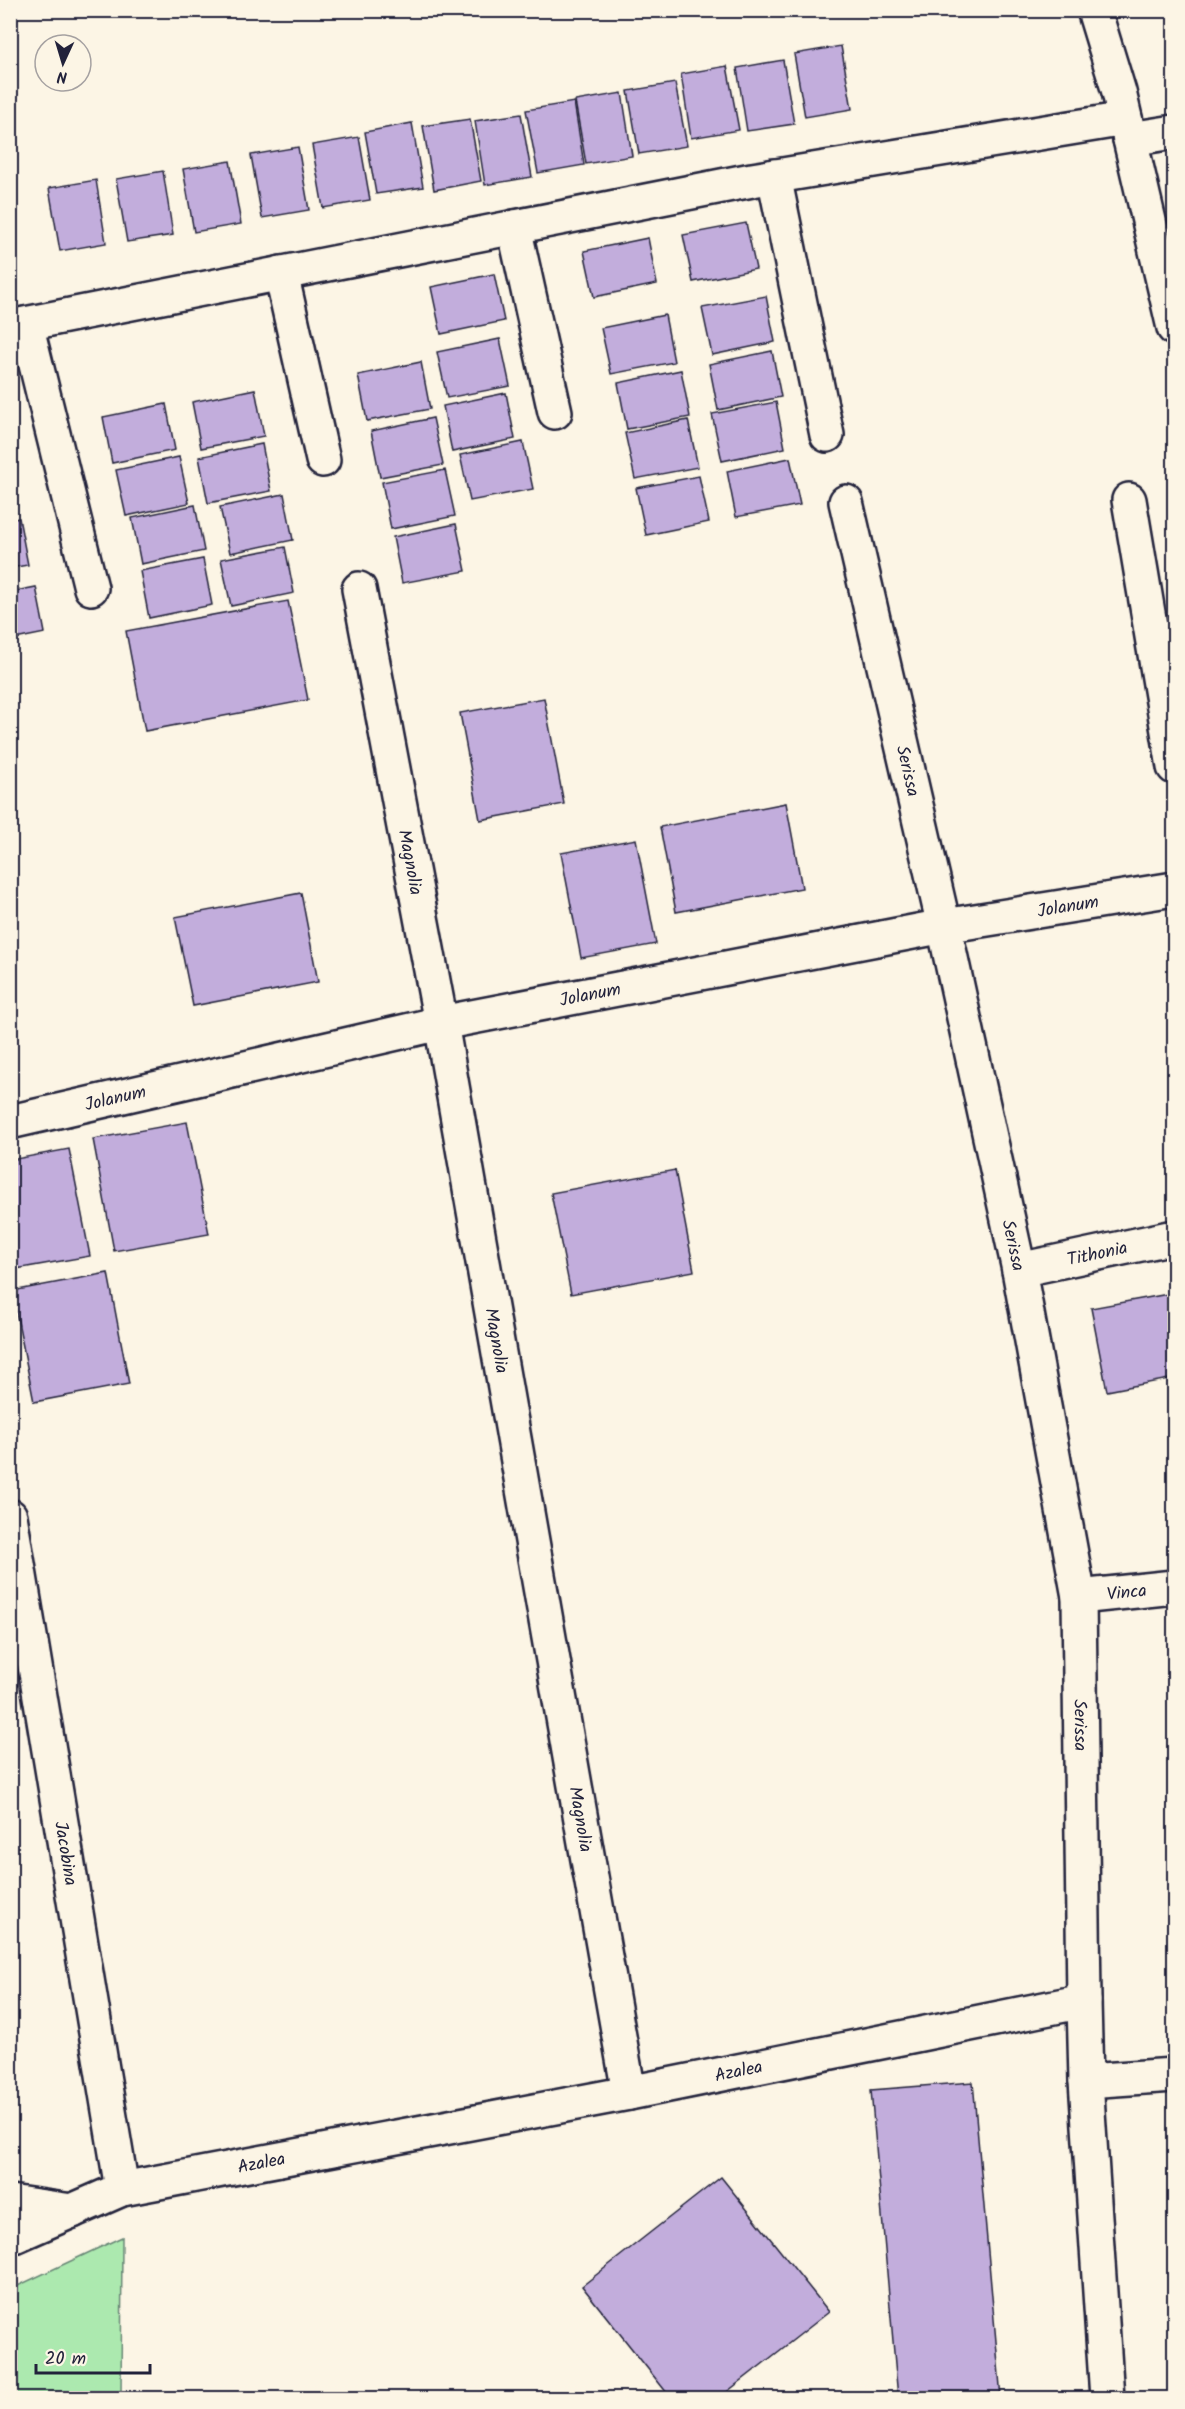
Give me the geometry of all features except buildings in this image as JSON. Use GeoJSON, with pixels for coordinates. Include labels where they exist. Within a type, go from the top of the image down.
{"type":"FeatureCollection","features":[{"type":"Feature","properties":{"kind":"street"},"geometry":{"type":"LineString","coordinates":[[1094,10],[1127,129],[1174,328]]}},
{"type":"Feature","properties":{"kind":"street"},"geometry":{"type":"LineString","coordinates":[[91,588],[18,325],[774,176],[1127,129],[1174,132]]}},
{"type":"Feature","properties":{"kind":"street"},"geometry":{"type":"LineString","coordinates":[[774,176],[827,435]]}},
{"type":"Feature","properties":{"kind":"street"},"geometry":{"type":"LineString","coordinates":[[514,227],[555,412]]}},
{"type":"Feature","properties":{"kind":"street"},"geometry":{"type":"LineString","coordinates":[[281,273],[323,460]]}},
{"type":"Feature","properties":{"kind":"street"},"geometry":{"type":"LineString","coordinates":[[1129,500],[1174,766]]}},
{"type":"Feature","properties":{"kind":"street","name":"Serissa"},"geometry":{"type":"LineString","coordinates":[[846,502],[944,926],[1019,1270],[1079,1597],[1084,2001]]}},
{"type":"Feature","properties":{"kind":"street","name":"Magnolia"},"geometry":{"type":"LineString","coordinates":[[359,589],[441,1023],[629,2093]]}},
{"type":"Feature","properties":{"kind":"street","name":"Jolanum"},"geometry":{"type":"LineString","coordinates":[[10,1122],[441,1023],[944,926],[1174,889]]}},
{"type":"Feature","properties":{"kind":"street","name":"Tithonia"},"geometry":{"type":"LineString","coordinates":[[1019,1270],[1174,1237]]}},
{"type":"Feature","properties":{"kind":"street","name":"Jacobina"},"geometry":{"type":"LineString","coordinates":[[10,1516],[122,2189]]}},
{"type":"Feature","properties":{"kind":"street","name":"Vinca"},"geometry":{"type":"LineString","coordinates":[[1079,1597],[1174,1587]]}},
{"type":"Feature","properties":{"kind":"street"},"geometry":{"type":"LineString","coordinates":[[1084,2001],[1086,2081],[1107,2398]]}},
{"type":"Feature","properties":{"kind":"street","name":"Azalea"},"geometry":{"type":"LineString","coordinates":[[10,2238],[122,2189],[629,2093],[1084,2001]]}},
{"type":"Feature","properties":{"kind":"street"},"geometry":{"type":"LineString","coordinates":[[1086,2081],[1174,2075]]}},
{"type":"Feature","properties":{"kind":"street"},"geometry":{"type":"LineString","coordinates":[[10,2202],[72,2211]]}},
{"type":"Feature","properties":{"kind":"green space"},"geometry":{"type":"Polygon","coordinates":[[[122,2237],[121,2398],[11,2398],[11,2289],[122,2237]]]}}]}
